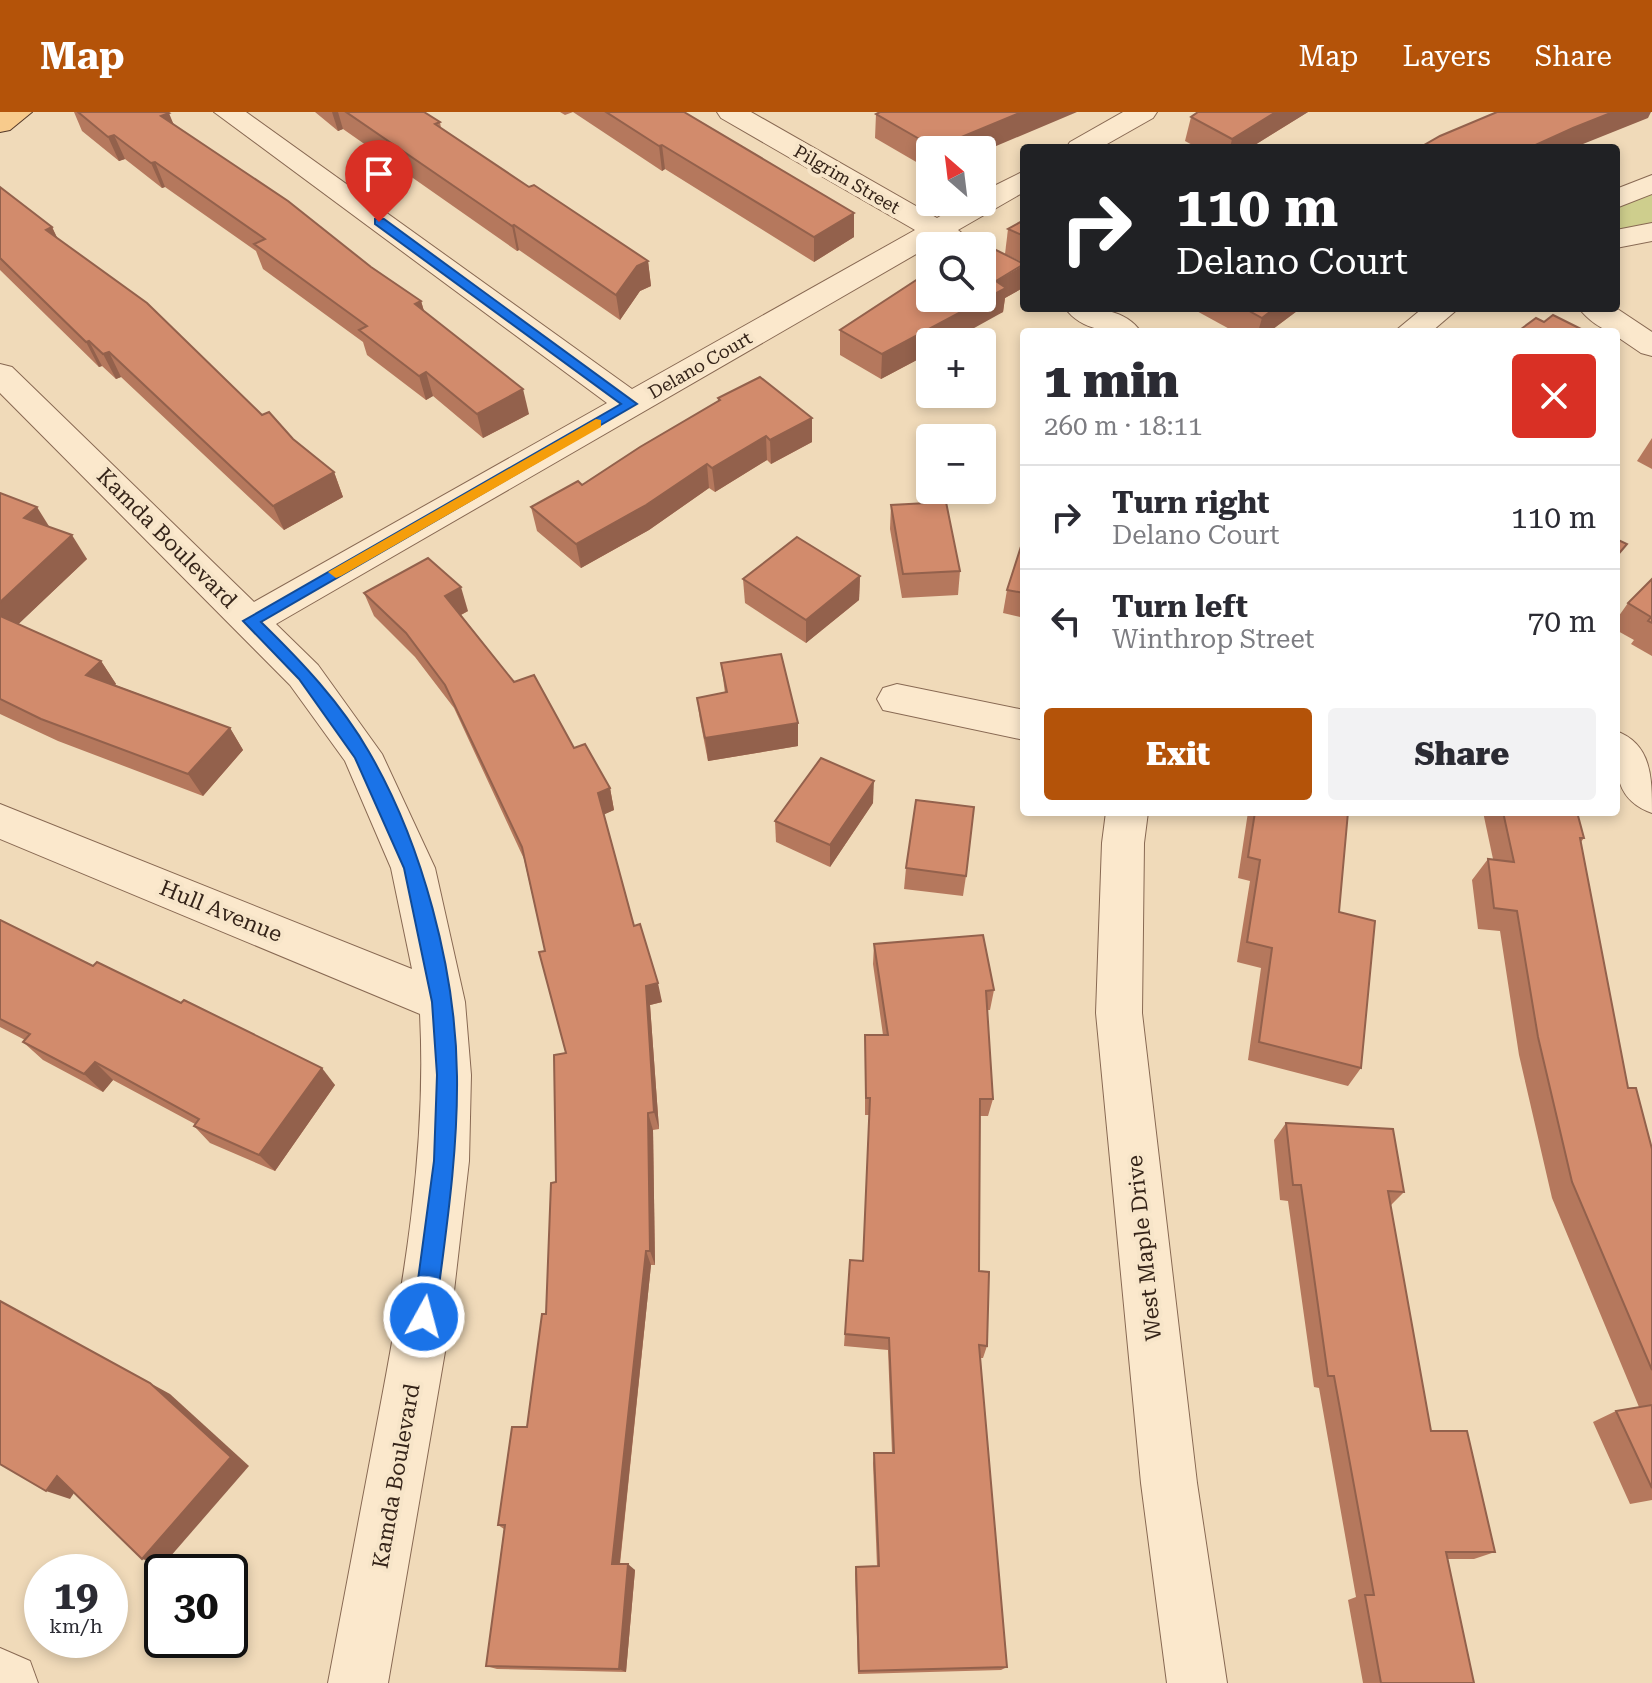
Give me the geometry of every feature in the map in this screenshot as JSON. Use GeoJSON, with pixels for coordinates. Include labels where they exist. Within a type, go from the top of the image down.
{"type":"FeatureCollection","features":[{"type":"Feature","properties":{"kind":"main road"},"geometry":{"type":"LineString","coordinates":[[0,124],[18,112]]}},
{"type":"Feature","properties":{"kind":"street"},"geometry":{"type":"LineString","coordinates":[[228,112],[630,404]]}},
{"type":"Feature","properties":{"kind":"street","name":"Pilgrim Street"},"geometry":{"type":"LineString","coordinates":[[731,112],[940,232]]}},
{"type":"Feature","properties":{"kind":"street"},"geometry":{"type":"LineString","coordinates":[[1087,144],[1143,112]]}},
{"type":"Feature","properties":{"kind":"street","name":"Delano Court"},"geometry":{"type":"LineString","coordinates":[[958,232],[1020,183]]}},
{"type":"Feature","properties":{"kind":"street"},"geometry":{"type":"LineString","coordinates":[[1620,197],[1652,184]]}},
{"type":"Feature","properties":{"kind":"street"},"geometry":{"type":"LineString","coordinates":[[1620,238],[1652,232]]}},
{"type":"Feature","properties":{"kind":"street","name":"Delano Court"},"geometry":{"type":"LineString","coordinates":[[251,621],[630,404],[916,256]]}},
{"type":"Feature","properties":{"kind":"street"},"geometry":{"type":"LineString","coordinates":[[1088,312],[1118,328]]}},
{"type":"Feature","properties":{"kind":"street"},"geometry":{"type":"LineString","coordinates":[[1416,328],[1438,312]]}},
{"type":"Feature","properties":{"kind":"street"},"geometry":{"type":"LineString","coordinates":[[1601,312],[1652,346]]}},
{"type":"Feature","properties":{"kind":"street","name":"Kamda Boulevard"},"geometry":{"type":"LineString","coordinates":[[0,374],[304,675],[362,754],[413,868],[442,1002],[447,1075],[440,1192],[424,1317],[358,1683]]}},
{"type":"Feature","properties":{"kind":"street"},"geometry":{"type":"LineString","coordinates":[[897,699],[1020,724]]}},
{"type":"Feature","properties":{"kind":"street"},"geometry":{"type":"LineString","coordinates":[[1620,752],[1652,796]]}},
{"type":"Feature","properties":{"kind":"street","name":"West Maple Drive"},"geometry":{"type":"LineString","coordinates":[[1126,816],[1123,843],[1119,1013],[1169,1483],[1197,1683]]}},
{"type":"Feature","properties":{"kind":"street","name":"Hull Avenue"},"geometry":{"type":"LineString","coordinates":[[0,821],[442,1002]]}},
{"type":"Feature","properties":{"kind":"street"},"geometry":{"type":"LineString","coordinates":[[0,1678],[8,1683]]}},
{"type":"Feature","properties":{"kind":"green space"},"geometry":{"type":"Polygon","coordinates":[[[1652,189],[1652,227],[1620,233],[1620,203],[1652,189]]]}},
{"type":"Feature","properties":{"kind":"building"},"geometry":{"type":"Polygon","coordinates":[[[78,112],[169,113],[161,116],[288,201],[371,267],[421,301],[415,304],[523,389],[477,414],[426,372],[419,376],[359,330],[367,326],[254,244],[265,239],[114,135],[108,137],[78,112]]]}},
{"type":"Feature","properties":{"kind":"building"},"geometry":{"type":"Polygon","coordinates":[[[346,112],[424,112],[440,122],[435,124],[529,187],[534,185],[648,261],[637,266],[616,295],[346,112]]]}},
{"type":"Feature","properties":{"kind":"building"},"geometry":{"type":"Polygon","coordinates":[[[606,112],[684,112],[854,213],[814,237],[606,112]]]}},
{"type":"Feature","properties":{"kind":"building"},"geometry":{"type":"Polygon","coordinates":[[[1022,112],[964,136],[916,137],[876,114],[1022,112]]]}},
{"type":"Feature","properties":{"kind":"building"},"geometry":{"type":"Polygon","coordinates":[[[1198,112],[1276,112],[1232,139],[1191,117],[1198,112]]]}},
{"type":"Feature","properties":{"kind":"building"},"geometry":{"type":"Polygon","coordinates":[[[1497,112],[1613,112],[1538,144],[1426,144],[1497,112]]]}},
{"type":"Feature","properties":{"kind":"building"},"geometry":{"type":"Polygon","coordinates":[[[0,187],[52,227],[46,230],[147,303],[262,415],[269,412],[293,439],[334,472],[273,506],[109,352],[103,354],[89,341],[86,342],[0,258],[0,187]]]}},
{"type":"Feature","properties":{"kind":"building"},"geometry":{"type":"Polygon","coordinates":[[[1020,222],[1020,234],[1008,229],[1020,222]]]}},
{"type":"Feature","properties":{"kind":"building"},"geometry":{"type":"Polygon","coordinates":[[[996,250],[1020,262],[1020,266],[996,281],[996,250]]]}},
{"type":"Feature","properties":{"kind":"building"},"geometry":{"type":"Polygon","coordinates":[[[916,280],[916,312],[961,312],[931,328],[916,328],[916,336],[882,354],[840,330],[916,280]]]}},
{"type":"Feature","properties":{"kind":"building"},"geometry":{"type":"Polygon","coordinates":[[[996,281],[1006,288],[996,293],[996,281]]]}},
{"type":"Feature","properties":{"kind":"building"},"geometry":{"type":"Polygon","coordinates":[[[1251,312],[1270,312],[1262,318],[1251,312]]]}},
{"type":"Feature","properties":{"kind":"building"},"geometry":{"type":"Polygon","coordinates":[[[1553,315],[1579,328],[1522,328],[1536,318],[1544,322],[1553,315]]]}},
{"type":"Feature","properties":{"kind":"building"},"geometry":{"type":"Polygon","coordinates":[[[760,377],[812,418],[770,440],[766,436],[712,468],[707,464],[646,505],[576,544],[531,507],[578,481],[582,485],[720,400],[718,398],[760,377]]]}},
{"type":"Feature","properties":{"kind":"building"},"geometry":{"type":"Polygon","coordinates":[[[0,493],[37,507],[24,518],[72,535],[0,602],[0,493]]]}},
{"type":"Feature","properties":{"kind":"building"},"geometry":{"type":"Polygon","coordinates":[[[946,504],[960,571],[903,574],[891,505],[946,504]]]}},
{"type":"Feature","properties":{"kind":"building"},"geometry":{"type":"Polygon","coordinates":[[[797,537],[860,576],[806,620],[743,579],[797,537]]]}},
{"type":"Feature","properties":{"kind":"building"},"geometry":{"type":"Polygon","coordinates":[[[1620,541],[1627,544],[1620,552],[1620,541]]]}},
{"type":"Feature","properties":{"kind":"building"},"geometry":{"type":"Polygon","coordinates":[[[1020,549],[1020,592],[1007,590],[1020,549]]]}},
{"type":"Feature","properties":{"kind":"building"},"geometry":{"type":"Polygon","coordinates":[[[428,558],[461,587],[445,596],[514,682],[534,675],[574,748],[585,744],[610,788],[598,793],[634,926],[640,924],[658,983],[646,986],[654,1112],[648,1113],[650,1251],[646,1251],[612,1564],[628,1564],[619,1669],[486,1666],[505,1525],[498,1525],[512,1427],[527,1427],[542,1314],[546,1314],[551,1183],[556,1182],[554,1055],[566,1053],[539,952],[545,951],[522,847],[445,685],[406,633],[364,593],[428,558]]]}},
{"type":"Feature","properties":{"kind":"building"},"geometry":{"type":"Polygon","coordinates":[[[1652,579],[1652,623],[1648,621],[1651,617],[1628,603],[1652,579]]]}},
{"type":"Feature","properties":{"kind":"building"},"geometry":{"type":"Polygon","coordinates":[[[0,616],[101,661],[86,675],[230,728],[188,774],[41,719],[0,699],[0,616]]]}},
{"type":"Feature","properties":{"kind":"building"},"geometry":{"type":"Polygon","coordinates":[[[781,654],[798,723],[705,738],[697,698],[727,692],[721,663],[781,654]]]}},
{"type":"Feature","properties":{"kind":"building"},"geometry":{"type":"Polygon","coordinates":[[[821,758],[874,781],[830,845],[775,821],[821,758]]]}},
{"type":"Feature","properties":{"kind":"building"},"geometry":{"type":"Polygon","coordinates":[[[916,800],[974,807],[966,876],[906,868],[916,800]]]}},
{"type":"Feature","properties":{"kind":"building"},"geometry":{"type":"Polygon","coordinates":[[[1254,816],[1348,816],[1339,912],[1375,921],[1361,1068],[1259,1042],[1272,948],[1247,942],[1260,860],[1248,857],[1254,816]]]}},
{"type":"Feature","properties":{"kind":"building"},"geometry":{"type":"Polygon","coordinates":[[[1504,816],[1578,816],[1628,1088],[1636,1088],[1652,1149],[1652,1370],[1572,1182],[1538,1037],[1517,911],[1494,908],[1488,859],[1514,862],[1504,816]]]}},
{"type":"Feature","properties":{"kind":"building"},"geometry":{"type":"Polygon","coordinates":[[[0,920],[93,966],[97,962],[181,1003],[184,1000],[322,1068],[259,1155],[194,1126],[199,1119],[95,1062],[84,1074],[23,1042],[30,1034],[0,1019],[0,920]]]}},
{"type":"Feature","properties":{"kind":"building"},"geometry":{"type":"Polygon","coordinates":[[[983,935],[994,990],[986,991],[993,1099],[980,1099],[979,1271],[989,1272],[987,1346],[979,1345],[1007,1667],[859,1671],[856,1567],[879,1566],[874,1453],[894,1453],[889,1338],[845,1334],[850,1260],[863,1261],[870,1098],[866,1098],[865,1035],[888,1035],[874,944],[983,935]]]}},
{"type":"Feature","properties":{"kind":"building"},"geometry":{"type":"Polygon","coordinates":[[[1286,1123],[1393,1129],[1404,1192],[1388,1191],[1431,1431],[1467,1431],[1495,1552],[1446,1552],[1474,1683],[1381,1683],[1365,1595],[1374,1595],[1334,1376],[1328,1376],[1301,1185],[1293,1185],[1286,1123]]]}},
{"type":"Feature","properties":{"kind":"building"},"geometry":{"type":"Polygon","coordinates":[[[0,1301],[150,1383],[231,1457],[142,1559],[57,1476],[46,1491],[0,1464],[0,1301]]]}},
{"type":"Feature","properties":{"kind":"building"},"geometry":{"type":"Polygon","coordinates":[[[1652,1405],[1652,1488],[1616,1411],[1652,1405]]]}},
{"type":"Feature","properties":{"kind":"slow traffic"},"geometry":{"type":"LineString","coordinates":[[336,572],[596,424]]}},
{"type":"Feature","properties":{"kind":"route"},"geometry":{"type":"LineString","coordinates":[[379,222],[630,404],[251,621],[304,675],[362,754],[413,868],[442,1002],[447,1075],[444,1161],[424,1317]]}}]}
